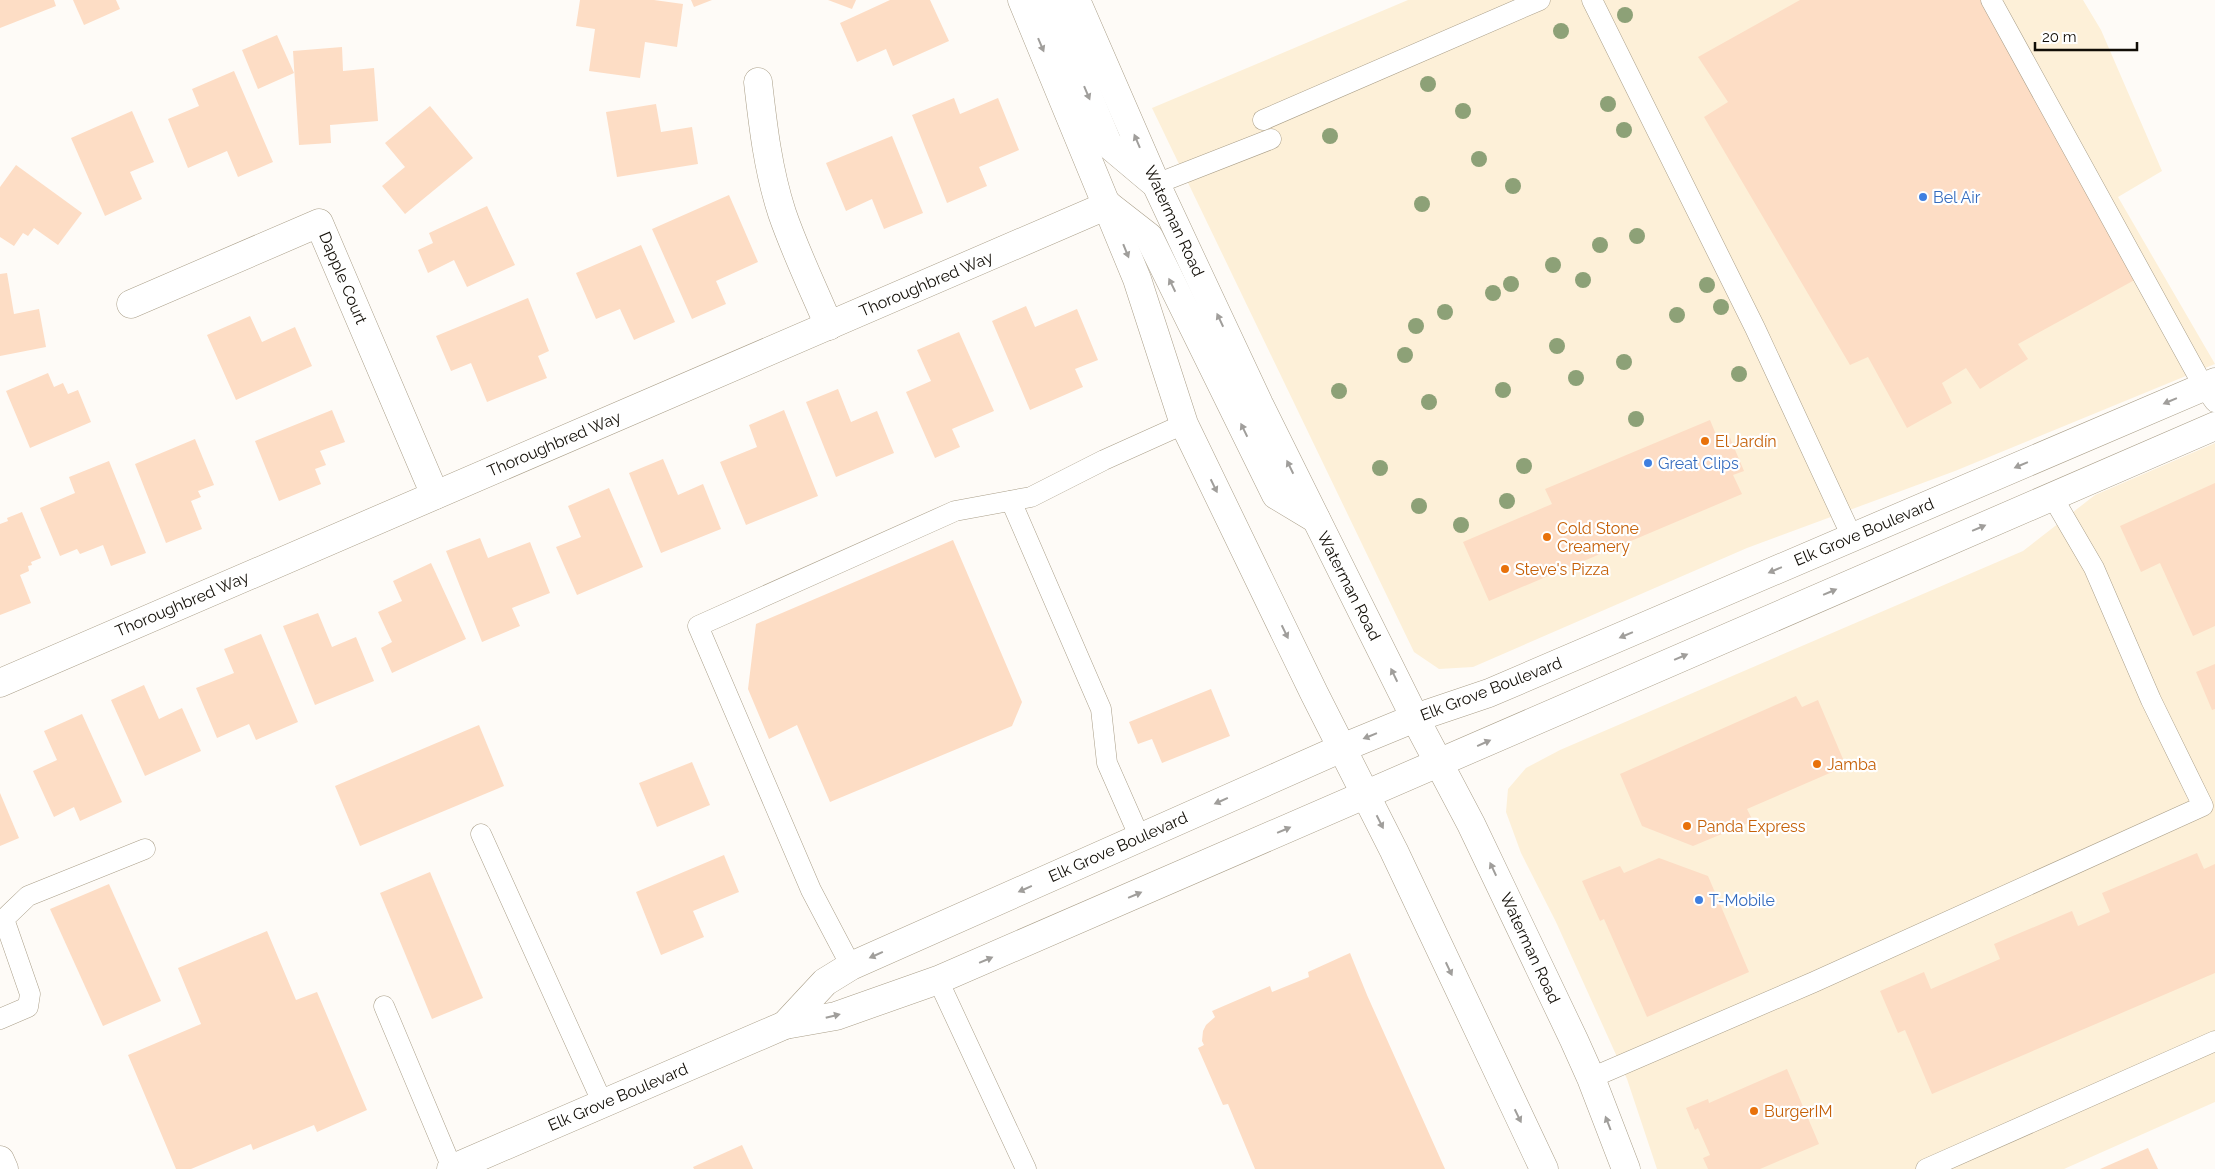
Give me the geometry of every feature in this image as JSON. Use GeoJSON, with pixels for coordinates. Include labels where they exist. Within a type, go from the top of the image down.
{"type":"FeatureCollection","features":[{"type":"Feature","properties":{"kind":"main road"},"geometry":{"type":"LineString","coordinates":[[1022,0],[1137,278],[1184,424],[1394,851],[1544,1169]]}},
{"type":"Feature","properties":{"kind":"main road"},"geometry":{"type":"LineString","coordinates":[[1048,0],[1108,144],[1156,184]]}},
{"type":"Feature","properties":{"kind":"main road","name":"Waterman Road"},"geometry":{"type":"LineString","coordinates":[[1076,0],[1156,184],[1259,404],[1415,718],[1471,824],[1591,1078],[1626,1169]]}},
{"type":"Feature","properties":{"kind":"main road"},"geometry":{"type":"LineString","coordinates":[[758,82],[770,170],[782,213],[829,326]]}},
{"type":"Feature","properties":{"kind":"main road"},"geometry":{"type":"LineString","coordinates":[[1108,205],[1149,237],[1276,495],[1316,519]]}},
{"type":"Feature","properties":{"kind":"main road","name":"Thoroughbred Way"},"geometry":{"type":"LineString","coordinates":[[0,683],[1108,205]]}},
{"type":"Feature","properties":{"kind":"main road","name":"Dapple Court"},"geometry":{"type":"LineString","coordinates":[[131,304],[319,223],[435,495]]}},
{"type":"Feature","properties":{"kind":"main road","name":"Elk Grove Boulevard"},"geometry":{"type":"LineString","coordinates":[[785,1025],[825,982],[851,966],[1342,748],[1415,718],[1489,693],[1852,537],[2211,390]]}},
{"type":"Feature","properties":{"kind":"main road","name":"Elk Grove Boulevard"},"geometry":{"type":"LineString","coordinates":[[452,1169],[785,1025],[836,1016],[938,980],[2215,426]]}},
{"type":"Feature","properties":{"kind":"main road"},"geometry":{"type":"LineString","coordinates":[[0,1160],[4,1169]]}},
{"type":"Feature","properties":{"kind":"lane"},"geometry":{"type":"LineString","coordinates":[[1263,120],[1540,0]]}},
{"type":"Feature","properties":{"kind":"lane"},"geometry":{"type":"LineString","coordinates":[[1592,0],[1755,328],[1852,537]]}},
{"type":"Feature","properties":{"kind":"lane"},"geometry":{"type":"LineString","coordinates":[[1991,0],[2211,390]]}},
{"type":"Feature","properties":{"kind":"lane"},"geometry":{"type":"LineString","coordinates":[[1156,184],[1271,139]]}},
{"type":"Feature","properties":{"kind":"lane"},"geometry":{"type":"LineString","coordinates":[[851,966],[811,890],[698,626],[955,511],[1031,498],[1104,460],[1184,424]]}},
{"type":"Feature","properties":{"kind":"lane"},"geometry":{"type":"LineString","coordinates":[[1591,1078],[1814,982],[2202,806],[2151,700],[2094,568],[2052,496]]}},
{"type":"Feature","properties":{"kind":"lane"},"geometry":{"type":"LineString","coordinates":[[1011,501],[1101,709],[1107,763],[1140,838]]}},
{"type":"Feature","properties":{"kind":"lane"},"geometry":{"type":"LineString","coordinates":[[481,834],[603,1104]]}},
{"type":"Feature","properties":{"kind":"lane"},"geometry":{"type":"LineString","coordinates":[[0,1019],[28,1007],[30,994],[4,919],[28,896],[145,849]]}},
{"type":"Feature","properties":{"kind":"lane"},"geometry":{"type":"LineString","coordinates":[[938,980],[1026,1169]]}},
{"type":"Feature","properties":{"kind":"lane"},"geometry":{"type":"LineString","coordinates":[[384,1006],[452,1169]]}},
{"type":"Feature","properties":{"kind":"lane"},"geometry":{"type":"LineString","coordinates":[[1926,1169],[2215,1041]]}},
{"type":"Feature","properties":{"kind":"shaded area"},"geometry":{"type":"Polygon","coordinates":[[[1408,0],[2083,0],[2101,30],[2162,171],[2118,197],[2215,364],[1955,471],[1747,548],[1473,667],[1439,669],[1414,652],[1152,108],[1408,0]]]}},
{"type":"Feature","properties":{"kind":"shaded area"},"geometry":{"type":"Polygon","coordinates":[[[2215,443],[2215,1102],[2064,1169],[1657,1169],[1627,1079],[1556,922],[1521,853],[1506,812],[1508,789],[1526,768],[1560,750],[2023,551],[2095,495],[2215,443]]]}},
{"type":"Feature","properties":{"kind":"building"},"geometry":{"type":"Polygon","coordinates":[[[0,0],[54,0],[56,6],[0,28],[0,0]]]}},
{"type":"Feature","properties":{"kind":"building"},"geometry":{"type":"Polygon","coordinates":[[[73,0],[116,0],[120,9],[84,25],[73,0]]]}},
{"type":"Feature","properties":{"kind":"building"},"geometry":{"type":"Polygon","coordinates":[[[580,0],[654,0],[683,4],[677,47],[645,42],[640,78],[589,71],[595,29],[576,26],[580,0]]]}},
{"type":"Feature","properties":{"kind":"building"},"geometry":{"type":"Polygon","coordinates":[[[691,0],[712,0],[694,7],[691,0]]]}},
{"type":"Feature","properties":{"kind":"building"},"geometry":{"type":"Polygon","coordinates":[[[828,0],[856,0],[852,9],[828,0]]]}},
{"type":"Feature","properties":{"kind":"building"},"geometry":{"type":"Polygon","coordinates":[[[890,0],[930,0],[949,41],[893,66],[886,49],[857,62],[840,23],[890,0]]]}},
{"type":"Feature","properties":{"kind":"building","name":"Bel Air"},"geometry":{"type":"Polygon","coordinates":[[[1800,0],[1981,0],[2140,277],[2018,344],[2028,359],[1980,389],[1966,368],[1942,383],[1952,403],[1907,428],[1868,357],[1850,365],[1704,117],[1728,102],[1698,57],[1800,0]]]}},
{"type":"Feature","properties":{"kind":"building"},"geometry":{"type":"Polygon","coordinates":[[[277,35],[294,73],[258,89],[242,50],[277,35]]]}},
{"type":"Feature","properties":{"kind":"building"},"geometry":{"type":"Polygon","coordinates":[[[342,47],[343,71],[374,68],[378,121],[330,125],[331,143],[299,145],[293,51],[342,47]]]}},
{"type":"Feature","properties":{"kind":"building"},"geometry":{"type":"Polygon","coordinates":[[[234,71],[273,162],[238,177],[227,151],[188,168],[168,119],[199,106],[192,89],[234,71]]]}},
{"type":"Feature","properties":{"kind":"building"},"geometry":{"type":"Polygon","coordinates":[[[954,98],[960,114],[998,98],[1019,150],[979,167],[987,186],[947,203],[912,115],[954,98]]]}},
{"type":"Feature","properties":{"kind":"building"},"geometry":{"type":"Polygon","coordinates":[[[656,104],[661,132],[692,127],[698,164],[617,177],[606,112],[656,104]]]}},
{"type":"Feature","properties":{"kind":"building"},"geometry":{"type":"Polygon","coordinates":[[[430,106],[473,158],[405,214],[382,186],[405,167],[385,143],[430,106]]]}},
{"type":"Feature","properties":{"kind":"building"},"geometry":{"type":"Polygon","coordinates":[[[132,111],[154,162],[130,172],[142,199],[105,216],[71,138],[132,111]]]}},
{"type":"Feature","properties":{"kind":"building"},"geometry":{"type":"Polygon","coordinates":[[[892,136],[923,213],[884,229],[872,199],[846,211],[826,163],[892,136]]]}},
{"type":"Feature","properties":{"kind":"building"},"geometry":{"type":"Polygon","coordinates":[[[16,165],[82,213],[58,245],[34,228],[28,236],[23,233],[14,246],[0,237],[0,187],[16,165]]]}},
{"type":"Feature","properties":{"kind":"building"},"geometry":{"type":"Polygon","coordinates":[[[729,195],[758,262],[716,281],[726,304],[692,319],[652,229],[729,195]]]}},
{"type":"Feature","properties":{"kind":"building"},"geometry":{"type":"Polygon","coordinates":[[[487,206],[515,265],[467,287],[454,260],[428,273],[418,250],[433,243],[429,233],[487,206]]]}},
{"type":"Feature","properties":{"kind":"building"},"geometry":{"type":"Polygon","coordinates":[[[641,245],[675,322],[634,340],[620,309],[596,319],[576,273],[641,245]]]}},
{"type":"Feature","properties":{"kind":"building"},"geometry":{"type":"Polygon","coordinates":[[[7,273],[14,314],[39,309],[46,347],[0,356],[0,274],[7,273]]]}},
{"type":"Feature","properties":{"kind":"building"},"geometry":{"type":"Polygon","coordinates":[[[528,298],[549,351],[538,356],[547,378],[487,402],[471,363],[451,371],[436,336],[528,298]]]}},
{"type":"Feature","properties":{"kind":"building"},"geometry":{"type":"Polygon","coordinates":[[[1026,306],[1035,327],[1077,309],[1098,360],[1075,369],[1083,387],[1030,410],[992,321],[1026,306]]]}},
{"type":"Feature","properties":{"kind":"building"},"geometry":{"type":"Polygon","coordinates":[[[250,316],[262,342],[295,327],[312,366],[236,400],[207,335],[250,316]]]}},
{"type":"Feature","properties":{"kind":"building"},"geometry":{"type":"Polygon","coordinates":[[[959,332],[994,411],[952,429],[960,447],[935,458],[906,392],[931,381],[917,350],[959,332]]]}},
{"type":"Feature","properties":{"kind":"building"},"geometry":{"type":"Polygon","coordinates":[[[48,373],[54,387],[63,383],[68,394],[78,390],[91,422],[30,448],[6,391],[48,373]]]}},
{"type":"Feature","properties":{"kind":"building"},"geometry":{"type":"Polygon","coordinates":[[[838,389],[851,422],[877,411],[894,453],[836,477],[806,402],[838,389]]]}},
{"type":"Feature","properties":{"kind":"building"},"geometry":{"type":"Polygon","coordinates":[[[332,410],[345,442],[320,451],[326,465],[315,469],[321,484],[279,501],[255,441],[332,410]]]}},
{"type":"Feature","properties":{"kind":"building"},"geometry":{"type":"Polygon","coordinates":[[[784,410],[818,496],[746,525],[720,462],[757,447],[749,425],[784,410]]]}},
{"type":"Feature","properties":{"kind":"building"},"geometry":{"type":"Polygon","coordinates":[[[1710,420],[1717,437],[1728,433],[1744,471],[1733,475],[1742,494],[1489,601],[1463,542],[1552,504],[1545,489],[1710,420]]]}},
{"type":"Feature","properties":{"kind":"building"},"geometry":{"type":"Polygon","coordinates":[[[195,439],[214,485],[198,491],[201,497],[191,501],[202,529],[166,543],[135,464],[195,439]]]}},
{"type":"Feature","properties":{"kind":"building"},"geometry":{"type":"Polygon","coordinates":[[[663,459],[678,495],[703,484],[721,529],[661,553],[629,473],[663,459]]]}},
{"type":"Feature","properties":{"kind":"building"},"geometry":{"type":"Polygon","coordinates":[[[109,461],[146,553],[111,566],[103,545],[80,554],[77,549],[60,556],[40,508],[75,493],[69,477],[109,461]]]}},
{"type":"Feature","properties":{"kind":"building"},"geometry":{"type":"Polygon","coordinates":[[[2215,483],[2215,626],[2193,636],[2160,563],[2141,572],[2120,526],[2215,483]]]}},
{"type":"Feature","properties":{"kind":"building"},"geometry":{"type":"Polygon","coordinates":[[[609,488],[643,567],[577,595],[556,547],[581,537],[568,506],[609,488]]]}},
{"type":"Feature","properties":{"kind":"building"},"geometry":{"type":"Polygon","coordinates":[[[22,512],[41,558],[31,562],[32,565],[28,566],[29,571],[20,575],[31,603],[0,615],[0,524],[8,521],[7,518],[22,512]]]}},
{"type":"Feature","properties":{"kind":"building"},"geometry":{"type":"Polygon","coordinates":[[[480,538],[488,558],[530,542],[550,593],[512,608],[520,626],[482,642],[446,551],[480,538]]]}},
{"type":"Feature","properties":{"kind":"building"},"geometry":{"type":"Polygon","coordinates":[[[953,540],[1022,702],[1012,726],[830,802],[797,725],[769,739],[748,689],[756,624],[953,540]]]}},
{"type":"Feature","properties":{"kind":"building"},"geometry":{"type":"Polygon","coordinates":[[[431,563],[466,639],[392,673],[381,648],[392,642],[378,612],[402,601],[393,581],[431,563]]]}},
{"type":"Feature","properties":{"kind":"building"},"geometry":{"type":"Polygon","coordinates":[[[318,613],[332,647],[356,637],[374,681],[315,705],[283,626],[318,613]]]}},
{"type":"Feature","properties":{"kind":"building"},"geometry":{"type":"Polygon","coordinates":[[[261,634],[298,722],[256,740],[249,724],[217,738],[196,688],[234,673],[224,649],[261,634]]]}},
{"type":"Feature","properties":{"kind":"building"},"geometry":{"type":"Polygon","coordinates":[[[2215,664],[2215,709],[2212,710],[2196,672],[2215,664]]]}},
{"type":"Feature","properties":{"kind":"building"},"geometry":{"type":"Polygon","coordinates":[[[144,685],[159,719],[182,708],[201,751],[145,776],[111,700],[144,685]]]}},
{"type":"Feature","properties":{"kind":"building"},"geometry":{"type":"Polygon","coordinates":[[[1211,689],[1230,736],[1162,763],[1152,739],[1138,744],[1129,722],[1211,689]]]}},
{"type":"Feature","properties":{"kind":"building"},"geometry":{"type":"Polygon","coordinates":[[[1796,696],[1802,707],[1818,700],[1846,766],[1747,809],[1753,821],[1693,846],[1642,826],[1620,774],[1796,696]]]}},
{"type":"Feature","properties":{"kind":"building"},"geometry":{"type":"Polygon","coordinates":[[[82,714],[122,802],[80,821],[74,807],[54,817],[33,771],[57,760],[44,731],[82,714]]]}},
{"type":"Feature","properties":{"kind":"building"},"geometry":{"type":"Polygon","coordinates":[[[479,725],[504,786],[360,846],[335,786],[479,725]]]}},
{"type":"Feature","properties":{"kind":"building"},"geometry":{"type":"Polygon","coordinates":[[[692,762],[710,805],[657,827],[639,783],[692,762]]]}},
{"type":"Feature","properties":{"kind":"building"},"geometry":{"type":"Polygon","coordinates":[[[0,793],[19,838],[0,846],[0,793]]]}},
{"type":"Feature","properties":{"kind":"building"},"geometry":{"type":"Polygon","coordinates":[[[2197,853],[2204,869],[2215,864],[2215,973],[1932,1094],[1905,1030],[1898,1033],[1880,991],[1924,972],[1931,989],[2000,959],[1994,944],[2072,911],[2078,926],[2110,912],[2102,893],[2197,853]]]}},
{"type":"Feature","properties":{"kind":"building"},"geometry":{"type":"Polygon","coordinates":[[[724,855],[739,892],[693,911],[704,937],[661,955],[636,892],[724,855]]]}},
{"type":"Feature","properties":{"kind":"building"},"geometry":{"type":"Polygon","coordinates":[[[1659,858],[1708,876],[1749,972],[1647,1017],[1604,919],[1600,921],[1582,881],[1620,866],[1624,873],[1659,858]]]}},
{"type":"Feature","properties":{"kind":"building"},"geometry":{"type":"Polygon","coordinates":[[[430,872],[483,998],[432,1019],[380,893],[430,872]]]}},
{"type":"Feature","properties":{"kind":"building"},"geometry":{"type":"Polygon","coordinates":[[[109,884],[161,1001],[103,1026],[50,909],[109,884]]]}},
{"type":"Feature","properties":{"kind":"building"},"geometry":{"type":"Polygon","coordinates":[[[267,931],[296,1000],[317,992],[367,1110],[317,1132],[314,1125],[253,1150],[251,1144],[191,1169],[176,1169],[128,1055],[201,1024],[178,968],[267,931]]]}},
{"type":"Feature","properties":{"kind":"building"},"geometry":{"type":"Polygon","coordinates":[[[1350,953],[1445,1169],[1255,1169],[1228,1104],[1223,1105],[1198,1048],[1204,1045],[1202,1041],[1203,1031],[1206,1025],[1215,1017],[1212,1011],[1270,986],[1272,992],[1309,977],[1308,972],[1350,953]]]}},
{"type":"Feature","properties":{"kind":"building"},"geometry":{"type":"Polygon","coordinates":[[[1787,1069],[1819,1144],[1760,1169],[1708,1169],[1703,1158],[1710,1155],[1698,1128],[1695,1130],[1686,1108],[1708,1099],[1709,1103],[1787,1069]]]}},
{"type":"Feature","properties":{"kind":"building"},"geometry":{"type":"Polygon","coordinates":[[[742,1145],[753,1169],[694,1169],[693,1167],[742,1145]]]}},
{"type":"Feature","properties":{"kind":"building"},"geometry":{"type":"Polygon","coordinates":[[[2148,1148],[2158,1169],[2100,1169],[2148,1148]]]}},
{"type":"Feature","properties":{"kind":"place","name":"Bel Air"},"geometry":{"type":"Point","coordinates":[1923,197]}},
{"type":"Feature","properties":{"kind":"place","name":"El Jardín"},"geometry":{"type":"Point","coordinates":[1705,441]}},
{"type":"Feature","properties":{"kind":"place","name":"Great Clips"},"geometry":{"type":"Point","coordinates":[1648,463]}},
{"type":"Feature","properties":{"kind":"place","name":"Cold Stone Creamery"},"geometry":{"type":"Point","coordinates":[1547,537]}},
{"type":"Feature","properties":{"kind":"place","name":"Steve's Pizza"},"geometry":{"type":"Point","coordinates":[1505,569]}},
{"type":"Feature","properties":{"kind":"place","name":"Jamba"},"geometry":{"type":"Point","coordinates":[1817,764]}},
{"type":"Feature","properties":{"kind":"place","name":"Panda Express"},"geometry":{"type":"Point","coordinates":[1687,826]}},
{"type":"Feature","properties":{"kind":"place","name":"T-Mobile"},"geometry":{"type":"Point","coordinates":[1699,900]}},
{"type":"Feature","properties":{"kind":"place","name":"BurgerIM"},"geometry":{"type":"Point","coordinates":[1754,1111]}}]}
